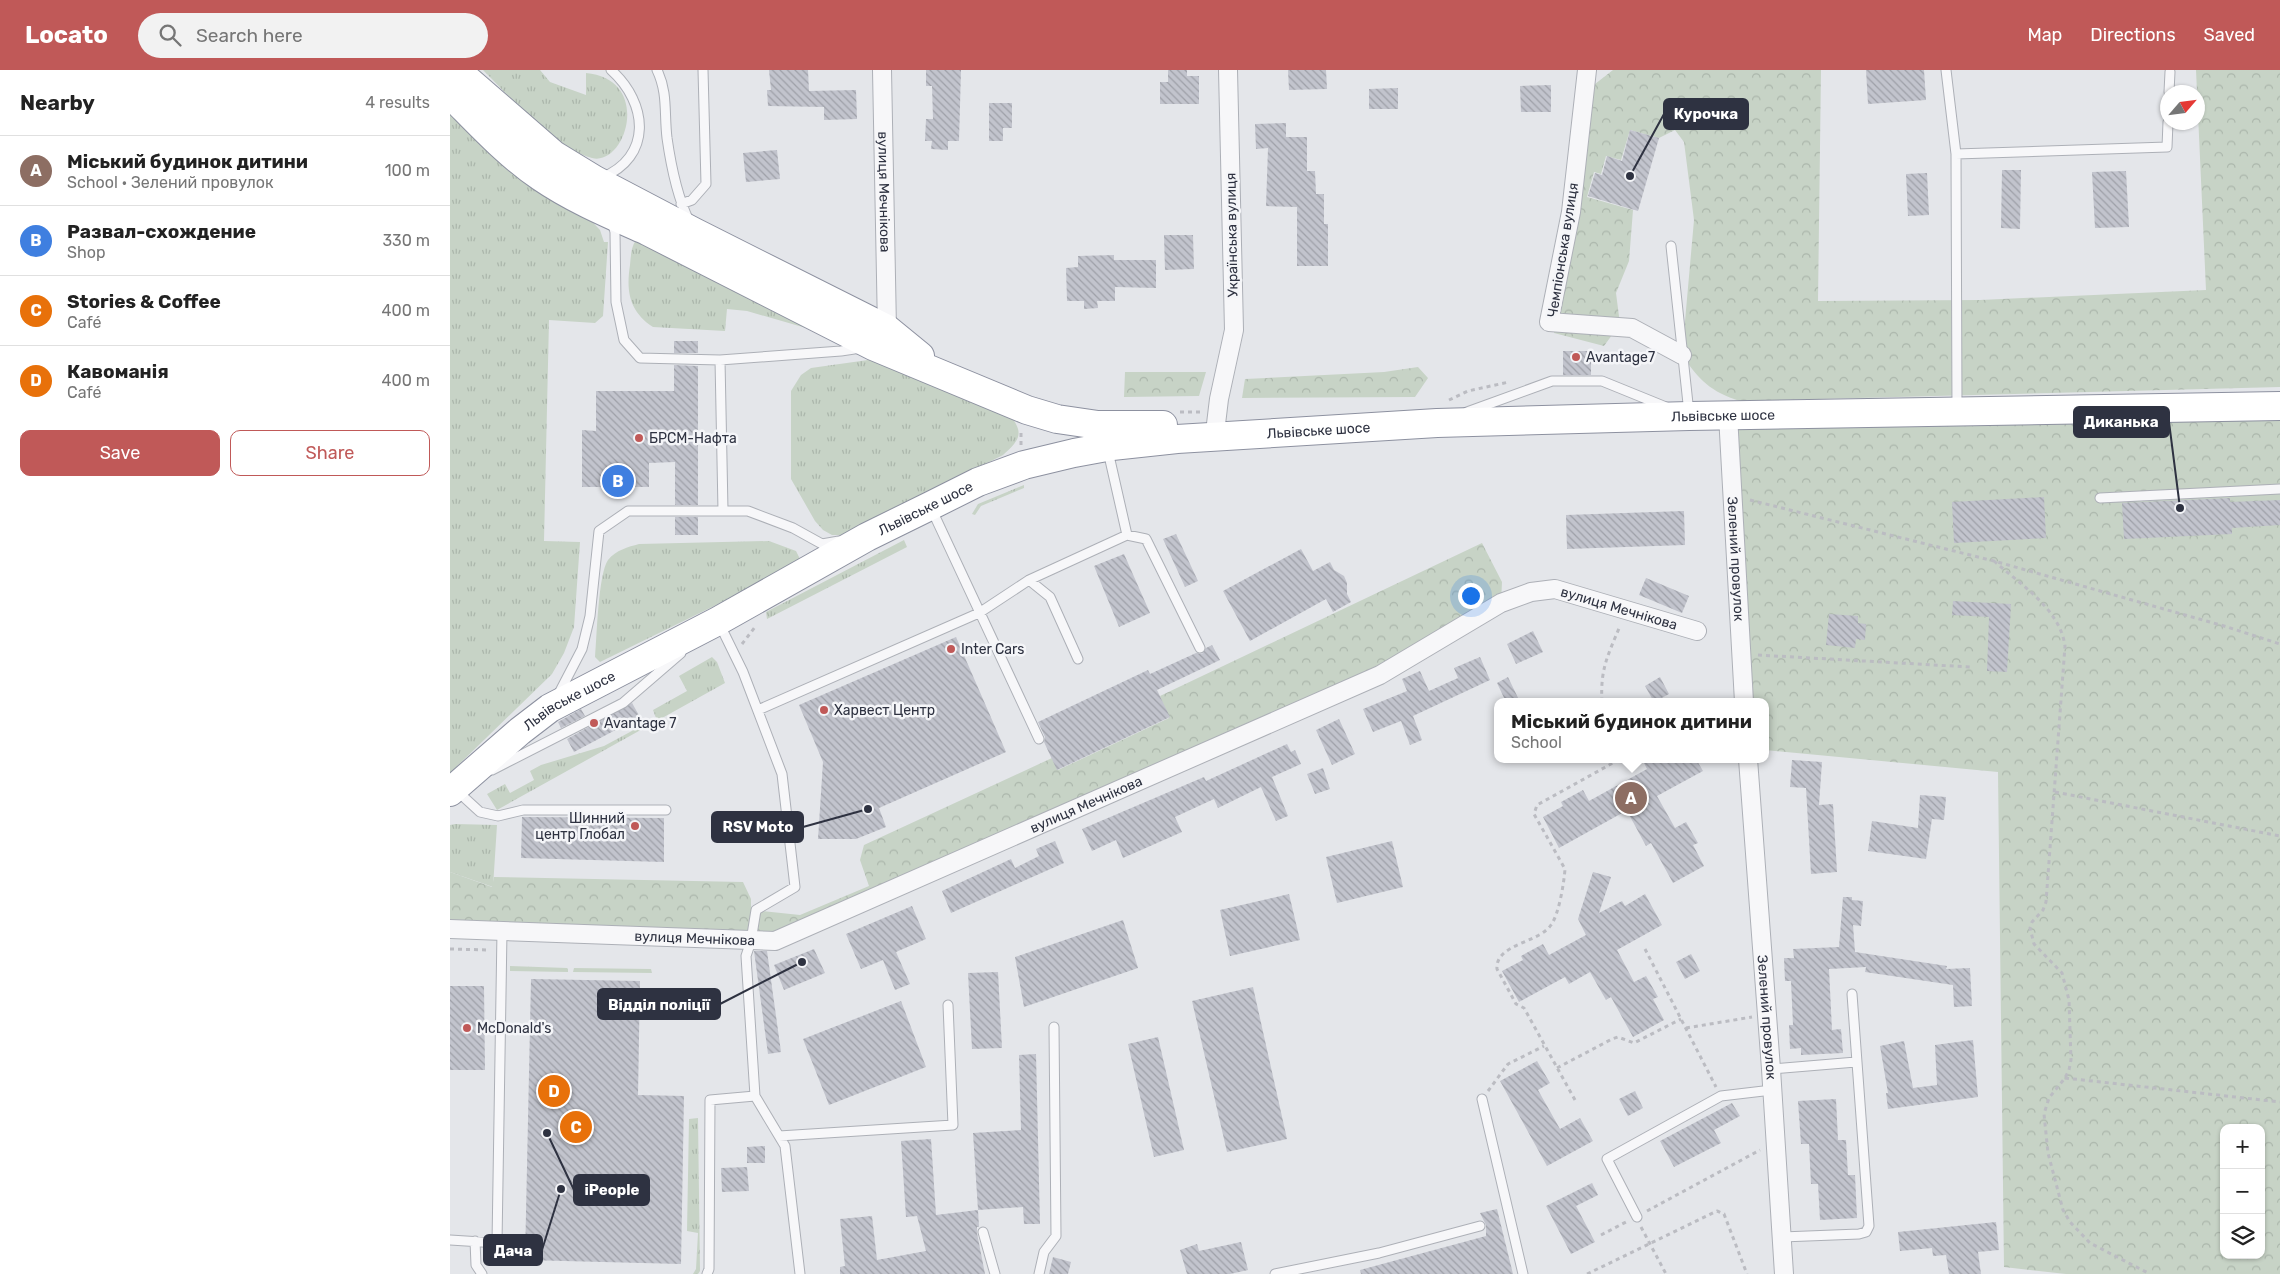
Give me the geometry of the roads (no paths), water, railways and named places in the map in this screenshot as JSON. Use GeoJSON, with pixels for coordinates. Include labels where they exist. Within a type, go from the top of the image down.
{"type":"FeatureCollection","features":[{"type":"Feature","properties":{"kind":"highway"},"geometry":{"type":"LineString","coordinates":[[456,77],[554,155],[595,180],[883,330],[947,377],[1027,410],[1057,420],[1098,426],[1218,412],[1268,433]]}},
{"type":"Feature","properties":{"kind":"highway"},"geometry":{"type":"LineString","coordinates":[[456,77],[504,148],[541,177],[609,215],[883,330]]}},
{"type":"Feature","properties":{"kind":"highway","name":"Львівське шосе"},"geometry":{"type":"LineString","coordinates":[[452,791],[493,754],[550,708],[718,621],[867,538],[978,482],[1024,465],[1112,446],[1268,433],[1437,423],[1689,416],[2280,406]]}},
{"type":"Feature","properties":{"kind":"street","name":"вулиця Мечнікова"},"geometry":{"type":"LineString","coordinates":[[882,70],[883,330]]}},
{"type":"Feature","properties":{"kind":"street","name":"Українська вулиця"},"geometry":{"type":"LineString","coordinates":[[1218,412],[1234,330],[1228,70]]}},
{"type":"Feature","properties":{"kind":"street","name":"Чемпіонська вулиця"},"geometry":{"type":"LineString","coordinates":[[1587,70],[1572,212],[1549,322],[1632,328],[1682,355]]}},
{"type":"Feature","properties":{"kind":"street","name":"Зелений провулок"},"geometry":{"type":"LineString","coordinates":[[1728,416],[1744,698]]}},
{"type":"Feature","properties":{"kind":"street","name":"вулиця Мечнікова"},"geometry":{"type":"LineString","coordinates":[[450,928],[751,941],[775,940],[1380,675],[1501,603],[1519,596],[1554,589],[1696,631]]}},
{"type":"Feature","properties":{"kind":"street","name":"Зелений провулок"},"geometry":{"type":"LineString","coordinates":[[1748,763],[1784,1274]]}},
{"type":"Feature","properties":{"kind":"lane"},"geometry":{"type":"LineString","coordinates":[[595,180],[617,170],[626,163],[632,156],[638,137],[637,104],[623,82],[611,70]]}},
{"type":"Feature","properties":{"kind":"lane"},"geometry":{"type":"LineString","coordinates":[[656,70],[664,86],[667,138],[681,204],[694,232]]}},
{"type":"Feature","properties":{"kind":"lane"},"geometry":{"type":"LineString","coordinates":[[681,204],[692,200],[706,184],[703,70]]}},
{"type":"Feature","properties":{"kind":"lane"},"geometry":{"type":"LineString","coordinates":[[1946,70],[1956,154],[1958,411]]}},
{"type":"Feature","properties":{"kind":"lane"},"geometry":{"type":"LineString","coordinates":[[2169,85],[2170,72]]}},
{"type":"Feature","properties":{"kind":"lane"},"geometry":{"type":"LineString","coordinates":[[1956,154],[2167,147],[2168,130]]}},
{"type":"Feature","properties":{"kind":"lane"},"geometry":{"type":"LineString","coordinates":[[609,215],[615,232],[616,302],[624,340],[640,358],[720,360],[841,351],[883,330]]}},
{"type":"Feature","properties":{"kind":"lane"},"geometry":{"type":"LineString","coordinates":[[1437,423],[1552,381],[1602,381],[1689,416],[1672,246]]}},
{"type":"Feature","properties":{"kind":"lane"},"geometry":{"type":"LineString","coordinates":[[720,360],[722,510]]}},
{"type":"Feature","properties":{"kind":"lane"},"geometry":{"type":"LineString","coordinates":[[1112,446],[1110,460],[1127,534]]}},
{"type":"Feature","properties":{"kind":"lane"},"geometry":{"type":"LineString","coordinates":[[2100,498],[2280,489]]}},
{"type":"Feature","properties":{"kind":"lane"},"geometry":{"type":"LineString","coordinates":[[930,506],[1039,739]]}},
{"type":"Feature","properties":{"kind":"lane"},"geometry":{"type":"LineString","coordinates":[[550,708],[582,649],[590,616],[599,532],[628,511],[748,511],[793,528],[822,544],[867,538]]}},
{"type":"Feature","properties":{"kind":"lane"},"geometry":{"type":"LineString","coordinates":[[758,710],[979,614],[1029,580],[1127,534],[1146,540],[1200,648]]}},
{"type":"Feature","properties":{"kind":"lane"},"geometry":{"type":"LineString","coordinates":[[1029,580],[1050,597],[1078,658]]}},
{"type":"Feature","properties":{"kind":"lane"},"geometry":{"type":"LineString","coordinates":[[666,810],[523,810],[498,816],[480,812],[452,791],[623,703],[718,621],[743,672],[782,774],[795,887],[756,910],[751,941],[746,956],[755,1096],[785,1146],[800,1274]]}},
{"type":"Feature","properties":{"kind":"lane"},"geometry":{"type":"LineString","coordinates":[[450,1240],[497,1242],[502,931]]}},
{"type":"Feature","properties":{"kind":"lane"},"geometry":{"type":"LineString","coordinates":[[1782,1237],[1859,1234],[1866,1232],[1869,1226],[1852,994]]}},
{"type":"Feature","properties":{"kind":"lane"},"geometry":{"type":"LineString","coordinates":[[780,1136],[953,1125],[948,1006]]}},
{"type":"Feature","properties":{"kind":"lane"},"geometry":{"type":"LineString","coordinates":[[1038,1274],[1044,1252],[1056,1236],[1054,1027]]}},
{"type":"Feature","properties":{"kind":"lane"},"geometry":{"type":"LineString","coordinates":[[1771,1069],[1856,1062]]}},
{"type":"Feature","properties":{"kind":"lane"},"geometry":{"type":"LineString","coordinates":[[1637,1217],[1607,1158],[1721,1096],[1772,1090]]}},
{"type":"Feature","properties":{"kind":"lane"},"geometry":{"type":"LineString","coordinates":[[706,1274],[710,1269],[710,1100],[755,1096]]}},
{"type":"Feature","properties":{"kind":"lane"},"geometry":{"type":"LineString","coordinates":[[1482,1099],[1522,1274]]}},
{"type":"Feature","properties":{"kind":"lane"},"geometry":{"type":"LineString","coordinates":[[1275,1274],[1379,1253],[1480,1226]]}},
{"type":"Feature","properties":{"kind":"lane"},"geometry":{"type":"LineString","coordinates":[[983,1232],[996,1274]]}},
{"type":"Feature","properties":{"kind":"lane"},"geometry":{"type":"LineString","coordinates":[[475,1241],[476,1265],[482,1274]]}},
{"type":"Feature","properties":{"kind":"place","name":"Курочка"},"geometry":{"type":"Point","coordinates":[1630,176]}},
{"type":"Feature","properties":{"kind":"place","name":"Avantage7"},"geometry":{"type":"Point","coordinates":[1576,357]}},
{"type":"Feature","properties":{"kind":"place","name":"БРСМ-Нафта"},"geometry":{"type":"Point","coordinates":[639,438]}},
{"type":"Feature","properties":{"kind":"place","name":"Развал-схождение"},"geometry":{"type":"Point","coordinates":[618,481]}},
{"type":"Feature","properties":{"kind":"place","name":"Диканька"},"geometry":{"type":"Point","coordinates":[2180,508]}},
{"type":"Feature","properties":{"kind":"place","name":"Inter Cars"},"geometry":{"type":"Point","coordinates":[951,649]}},
{"type":"Feature","properties":{"kind":"place","name":"Харвест Центр"},"geometry":{"type":"Point","coordinates":[824,710]}},
{"type":"Feature","properties":{"kind":"place","name":"Avantage 7"},"geometry":{"type":"Point","coordinates":[594,723]}},
{"type":"Feature","properties":{"kind":"place","name":"Міський будинок дитини"},"geometry":{"type":"Point","coordinates":[1631,798]}},
{"type":"Feature","properties":{"kind":"place","name":"RSV Moto"},"geometry":{"type":"Point","coordinates":[868,809]}},
{"type":"Feature","properties":{"kind":"place","name":"Шинний центр Глобал"},"geometry":{"type":"Point","coordinates":[635,826]}},
{"type":"Feature","properties":{"kind":"place","name":"Відділ поліції"},"geometry":{"type":"Point","coordinates":[802,962]}},
{"type":"Feature","properties":{"kind":"place","name":"McDonald's"},"geometry":{"type":"Point","coordinates":[467,1028]}},
{"type":"Feature","properties":{"kind":"place","name":"Кавоманія"},"geometry":{"type":"Point","coordinates":[554,1091]}},
{"type":"Feature","properties":{"kind":"place","name":"Stories & Coffee"},"geometry":{"type":"Point","coordinates":[576,1127]}},
{"type":"Feature","properties":{"kind":"place","name":"iPeople"},"geometry":{"type":"Point","coordinates":[547,1133]}},
{"type":"Feature","properties":{"kind":"place","name":"Дача"},"geometry":{"type":"Point","coordinates":[561,1189]}}]}
